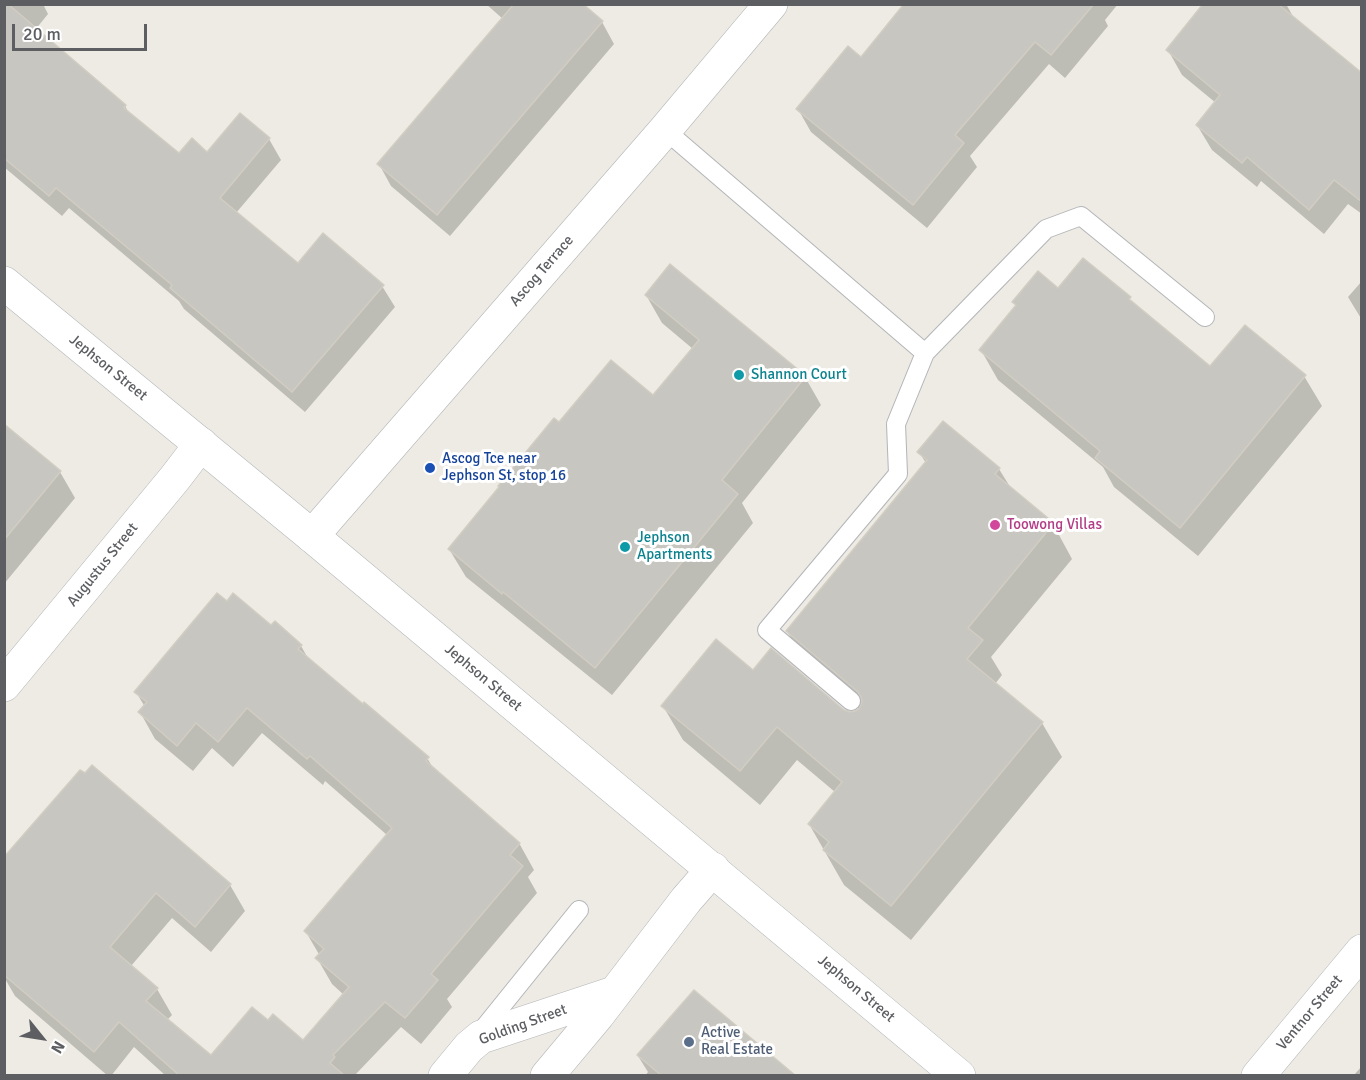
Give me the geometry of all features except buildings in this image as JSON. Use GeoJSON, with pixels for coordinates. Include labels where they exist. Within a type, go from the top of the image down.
{"type":"FeatureCollection","features":[{"type":"Feature","properties":{"kind":"street","name":"Ascog Terrace"},"geometry":{"type":"LineString","coordinates":[[312,536],[665,130],[754,11]]}},
{"type":"Feature","properties":{"kind":"street","name":"Jephson Street"},"geometry":{"type":"LineString","coordinates":[[4,283],[312,536],[959,1076]]}},
{"type":"Feature","properties":{"kind":"street","name":"Augustus Street"},"geometry":{"type":"LineString","coordinates":[[4,685],[201,444]]}},
{"type":"Feature","properties":{"kind":"street","name":"Golding Street"},"geometry":{"type":"LineString","coordinates":[[547,1076],[713,869]]}},
{"type":"Feature","properties":{"kind":"street","name":"Ventnor Street"},"geometry":{"type":"LineString","coordinates":[[1258,1076],[1362,951]]}},
{"type":"Feature","properties":{"kind":"street","name":"Golding Street"},"geometry":{"type":"LineString","coordinates":[[445,1076],[469,1047],[481,1037],[614,993]]}},
{"type":"Feature","properties":{"kind":"lane"},"geometry":{"type":"LineString","coordinates":[[665,130],[926,353]]}},
{"type":"Feature","properties":{"kind":"lane"},"geometry":{"type":"LineString","coordinates":[[851,701],[767,630],[898,474],[896,424],[926,353],[1046,229],[1081,216],[1205,317]]}},
{"type":"Feature","properties":{"kind":"lane"},"geometry":{"type":"LineString","coordinates":[[469,1047],[579,910]]}},
{"type":"Feature","properties":{"kind":"place","name":"Shannon Court"},"geometry":{"type":"Point","coordinates":[739,375]}},
{"type":"Feature","properties":{"kind":"place","name":"Ascog Tce near Jephson St, stop 16"},"geometry":{"type":"Point","coordinates":[430,468]}},
{"type":"Feature","properties":{"kind":"place","name":"Toowong Villas"},"geometry":{"type":"Point","coordinates":[995,525]}},
{"type":"Feature","properties":{"kind":"place","name":"Jephson Apartments"},"geometry":{"type":"Point","coordinates":[625,547]}},
{"type":"Feature","properties":{"kind":"place","name":"Active Real Estate"},"geometry":{"type":"Point","coordinates":[689,1042]}}]}
